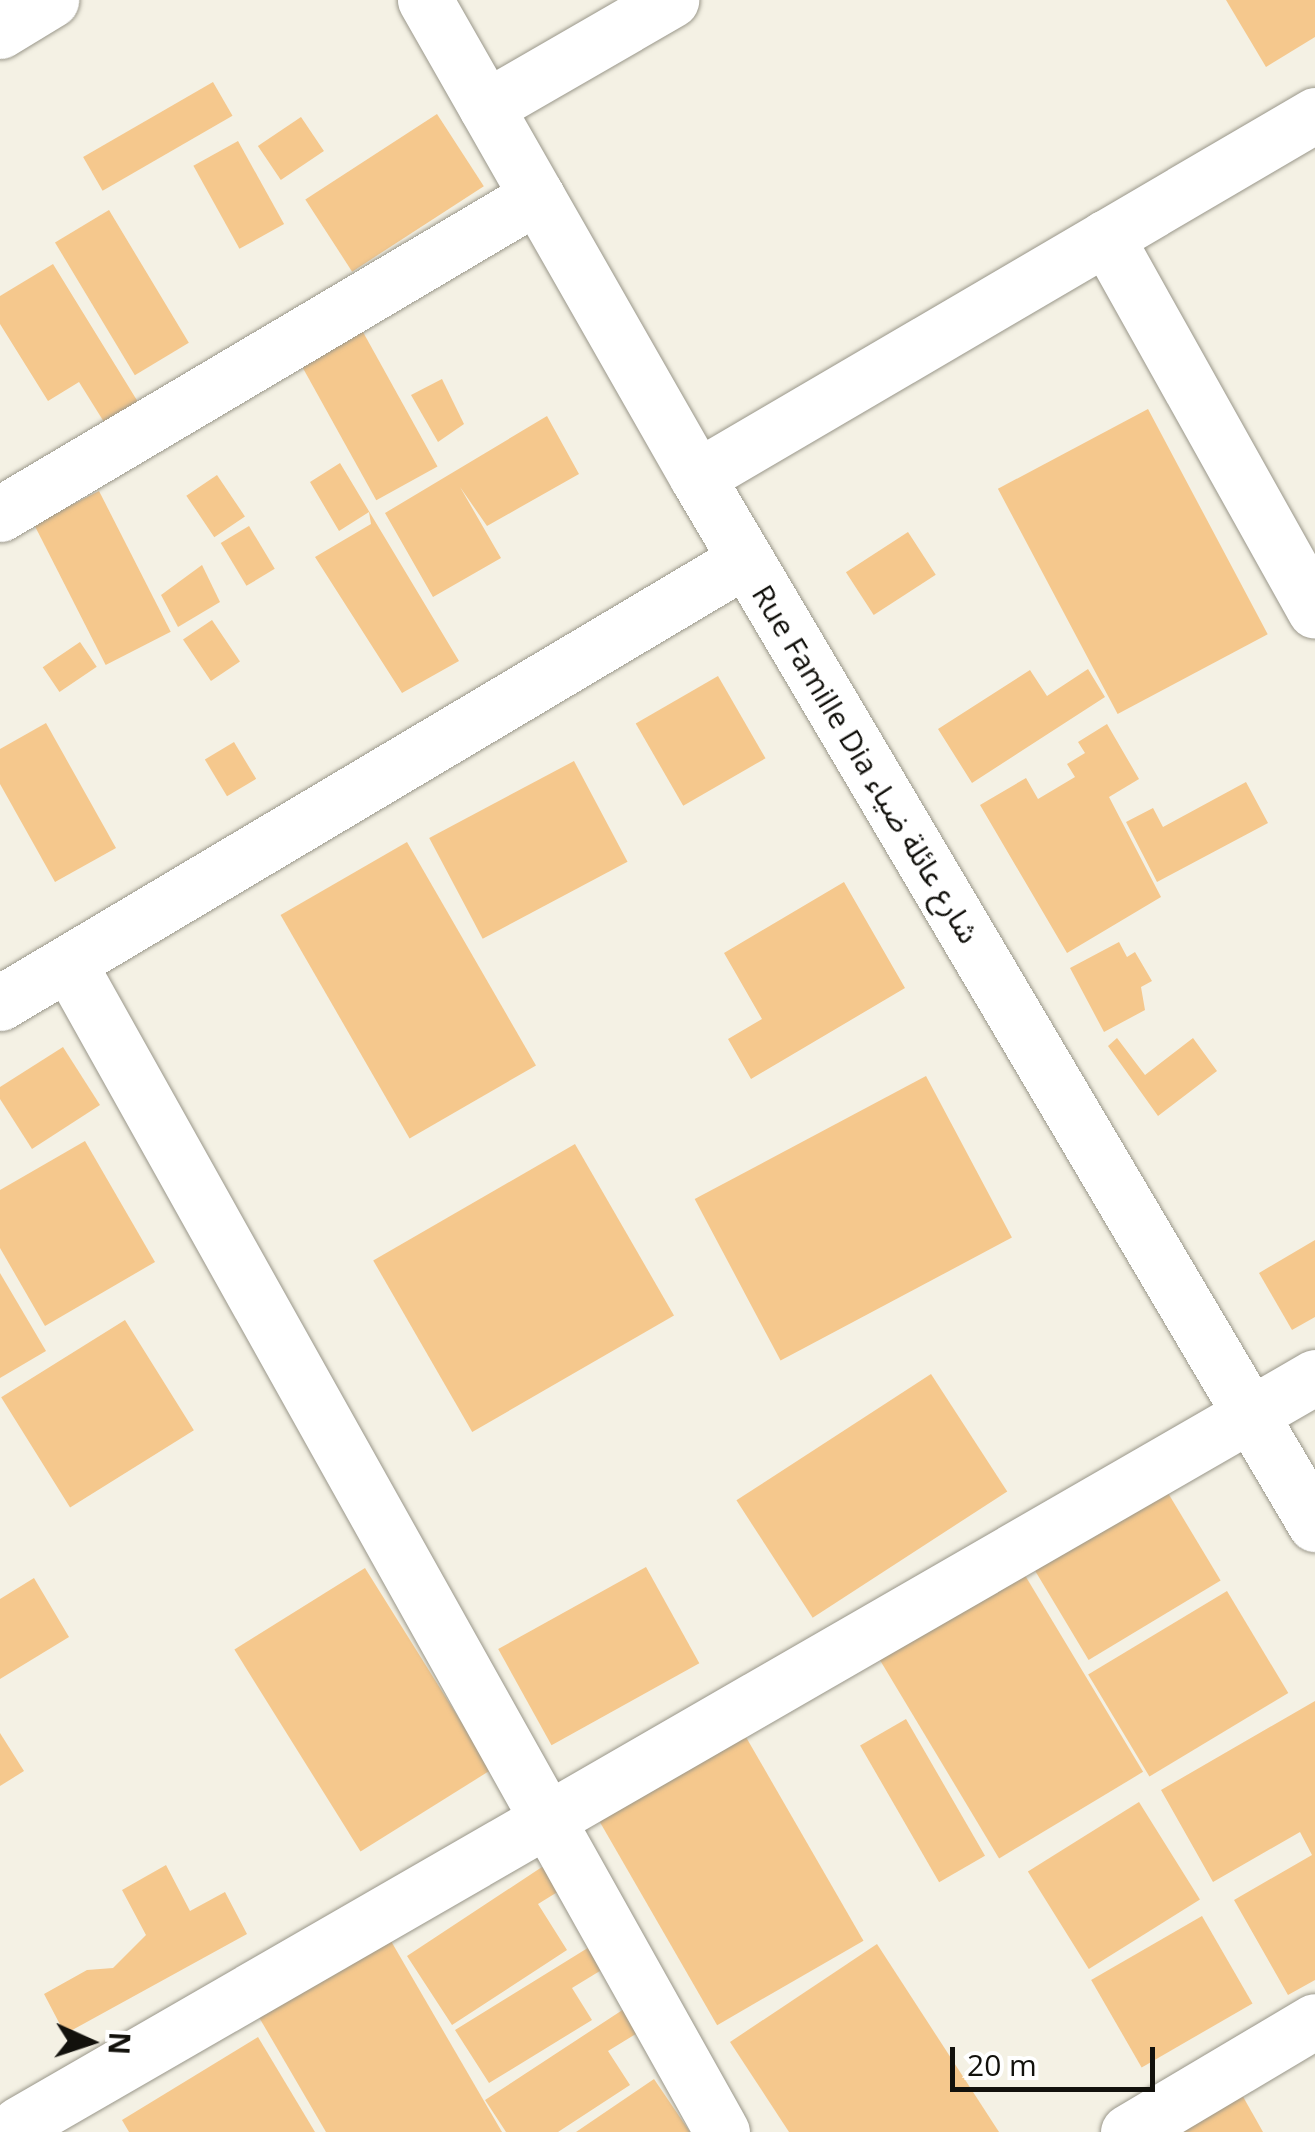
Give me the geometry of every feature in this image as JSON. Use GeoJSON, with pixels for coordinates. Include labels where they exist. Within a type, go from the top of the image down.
{"type":"FeatureCollection","features":[{"type":"Feature","properties":{"kind":"street"},"geometry":{"type":"LineString","coordinates":[[0,31],[52,0]]}},
{"type":"Feature","properties":{"kind":"street","name":"Rue Famille Dia شارع عائلة ضياء"},"geometry":{"type":"LineString","coordinates":[[425,0],[696,477],[1315,1524]]}},
{"type":"Feature","properties":{"kind":"street"},"geometry":{"type":"LineString","coordinates":[[486,108],[671,0]]}},
{"type":"Feature","properties":{"kind":"street"},"geometry":{"type":"LineString","coordinates":[[696,477],[1315,115]]}},
{"type":"Feature","properties":{"kind":"street"},"geometry":{"type":"LineString","coordinates":[[0,514],[537,196]]}},
{"type":"Feature","properties":{"kind":"street"},"geometry":{"type":"LineString","coordinates":[[1106,238],[1315,611]]}},
{"type":"Feature","properties":{"kind":"street"},"geometry":{"type":"LineString","coordinates":[[0,1003],[746,560]]}},
{"type":"Feature","properties":{"kind":"street"},"geometry":{"type":"LineString","coordinates":[[69,964],[544,1821],[722,2132]]}},
{"type":"Feature","properties":{"kind":"street"},"geometry":{"type":"LineString","coordinates":[[14,2116],[544,1821],[1315,1377]]}},
{"type":"Feature","properties":{"kind":"street"},"geometry":{"type":"LineString","coordinates":[[1128,2132],[1315,2022]]}},
{"type":"Feature","properties":{"kind":"building"},"geometry":{"type":"Polygon","coordinates":[[[1226,0],[1315,0],[1315,37],[1266,67],[1226,0]]]}},
{"type":"Feature","properties":{"kind":"building"},"geometry":{"type":"Polygon","coordinates":[[[213,82],[232,116],[103,191],[83,157],[213,82]]]}},
{"type":"Feature","properties":{"kind":"building"},"geometry":{"type":"Polygon","coordinates":[[[437,114],[484,186],[352,272],[305,200],[437,114]]]}},
{"type":"Feature","properties":{"kind":"building"},"geometry":{"type":"Polygon","coordinates":[[[301,117],[324,151],[281,180],[258,146],[301,117]]]}},
{"type":"Feature","properties":{"kind":"building"},"geometry":{"type":"Polygon","coordinates":[[[238,141],[284,224],[239,249],[193,166],[238,141]]]}},
{"type":"Feature","properties":{"kind":"building"},"geometry":{"type":"Polygon","coordinates":[[[109,210],[189,343],[135,375],[55,242],[109,210]]]}},
{"type":"Feature","properties":{"kind":"building"},"geometry":{"type":"Polygon","coordinates":[[[53,264],[138,402],[104,422],[79,382],[48,401],[0,324],[0,296],[53,264]]]}},
{"type":"Feature","properties":{"kind":"building"},"geometry":{"type":"Polygon","coordinates":[[[358,323],[438,466],[376,500],[297,357],[358,323]]]}},
{"type":"Feature","properties":{"kind":"building"},"geometry":{"type":"Polygon","coordinates":[[[442,379],[464,424],[438,442],[411,395],[442,379]]]}},
{"type":"Feature","properties":{"kind":"building"},"geometry":{"type":"Polygon","coordinates":[[[1148,409],[1268,634],[1118,714],[998,489],[1148,409]]]}},
{"type":"Feature","properties":{"kind":"building"},"geometry":{"type":"Polygon","coordinates":[[[547,416],[579,474],[487,526],[460,487],[501,558],[433,597],[385,513],[547,416]]]}},
{"type":"Feature","properties":{"kind":"building"},"geometry":{"type":"Polygon","coordinates":[[[340,463],[459,661],[402,693],[315,557],[371,524],[369,512],[339,531],[310,482],[340,463]]]}},
{"type":"Feature","properties":{"kind":"building"},"geometry":{"type":"Polygon","coordinates":[[[217,475],[245,516],[214,537],[186,496],[217,475]]]}},
{"type":"Feature","properties":{"kind":"building"},"geometry":{"type":"Polygon","coordinates":[[[99,491],[171,632],[106,665],[34,524],[99,491]]]}},
{"type":"Feature","properties":{"kind":"building"},"geometry":{"type":"Polygon","coordinates":[[[249,526],[275,569],[246,586],[221,543],[249,526]]]}},
{"type":"Feature","properties":{"kind":"building"},"geometry":{"type":"Polygon","coordinates":[[[908,532],[936,575],[874,615],[846,572],[908,532]]]}},
{"type":"Feature","properties":{"kind":"building"},"geometry":{"type":"Polygon","coordinates":[[[202,565],[220,602],[178,627],[161,595],[202,565]]]}},
{"type":"Feature","properties":{"kind":"building"},"geometry":{"type":"Polygon","coordinates":[[[212,620],[240,661],[211,681],[183,640],[212,620]]]}},
{"type":"Feature","properties":{"kind":"building"},"geometry":{"type":"Polygon","coordinates":[[[80,642],[97,667],[59,692],[43,667],[80,642]]]}},
{"type":"Feature","properties":{"kind":"building"},"geometry":{"type":"Polygon","coordinates":[[[1088,669],[1105,697],[972,783],[938,729],[1030,670],[1047,696],[1088,669]]]}},
{"type":"Feature","properties":{"kind":"building"},"geometry":{"type":"Polygon","coordinates":[[[718,676],[766,758],[683,806],[636,724],[718,676]]]}},
{"type":"Feature","properties":{"kind":"building"},"geometry":{"type":"Polygon","coordinates":[[[46,723],[116,848],[55,882],[0,784],[0,749],[46,723]]]}},
{"type":"Feature","properties":{"kind":"building"},"geometry":{"type":"Polygon","coordinates":[[[1107,724],[1139,779],[1109,797],[1161,897],[1067,953],[980,805],[1026,778],[1038,799],[1075,777],[1067,764],[1085,753],[1078,742],[1107,724]]]}},
{"type":"Feature","properties":{"kind":"building"},"geometry":{"type":"Polygon","coordinates":[[[234,742],[256,779],[227,796],[205,760],[234,742]]]}},
{"type":"Feature","properties":{"kind":"building"},"geometry":{"type":"Polygon","coordinates":[[[574,761],[628,862],[483,939],[429,838],[574,761]]]}},
{"type":"Feature","properties":{"kind":"building"},"geometry":{"type":"Polygon","coordinates":[[[1246,782],[1268,823],[1157,882],[1126,822],[1153,808],[1163,827],[1246,782]]]}},
{"type":"Feature","properties":{"kind":"building"},"geometry":{"type":"Polygon","coordinates":[[[407,842],[536,1065],[410,1138],[281,915],[407,842]]]}},
{"type":"Feature","properties":{"kind":"building"},"geometry":{"type":"Polygon","coordinates":[[[844,882],[905,988],[751,1079],[728,1039],[762,1019],[724,953],[844,882]]]}},
{"type":"Feature","properties":{"kind":"building"},"geometry":{"type":"Polygon","coordinates":[[[1119,942],[1127,957],[1135,952],[1152,981],[1141,987],[1145,1010],[1104,1032],[1070,968],[1119,942]]]}},
{"type":"Feature","properties":{"kind":"building"},"geometry":{"type":"Polygon","coordinates":[[[1117,1038],[1145,1075],[1193,1038],[1217,1071],[1158,1116],[1108,1046],[1117,1038]]]}},
{"type":"Feature","properties":{"kind":"building"},"geometry":{"type":"Polygon","coordinates":[[[63,1047],[100,1105],[32,1149],[0,1099],[0,1087],[63,1047]]]}},
{"type":"Feature","properties":{"kind":"building"},"geometry":{"type":"Polygon","coordinates":[[[926,1076],[1012,1238],[781,1361],[695,1199],[926,1076]]]}},
{"type":"Feature","properties":{"kind":"building"},"geometry":{"type":"Polygon","coordinates":[[[85,1141],[155,1262],[45,1326],[0,1248],[0,1190],[85,1141]]]}},
{"type":"Feature","properties":{"kind":"building"},"geometry":{"type":"Polygon","coordinates":[[[575,1144],[674,1315],[472,1432],[373,1260],[575,1144]]]}},
{"type":"Feature","properties":{"kind":"building"},"geometry":{"type":"Polygon","coordinates":[[[1315,1240],[1315,1317],[1292,1330],[1259,1273],[1315,1240]]]}},
{"type":"Feature","properties":{"kind":"building"},"geometry":{"type":"Polygon","coordinates":[[[0,1273],[46,1351],[0,1378],[0,1273]]]}},
{"type":"Feature","properties":{"kind":"building"},"geometry":{"type":"Polygon","coordinates":[[[125,1320],[194,1430],[70,1508],[1,1397],[125,1320]]]}},
{"type":"Feature","properties":{"kind":"building"},"geometry":{"type":"Polygon","coordinates":[[[931,1374],[1007,1491],[813,1618],[736,1500],[931,1374]]]}},
{"type":"Feature","properties":{"kind":"building"},"geometry":{"type":"Polygon","coordinates":[[[1165,1488],[1221,1581],[1089,1660],[1033,1567],[1165,1488]]]}},
{"type":"Feature","properties":{"kind":"building"},"geometry":{"type":"Polygon","coordinates":[[[646,1567],[699,1663],[552,1745],[498,1649],[646,1567]]]}},
{"type":"Feature","properties":{"kind":"building"},"geometry":{"type":"Polygon","coordinates":[[[1020,1567],[1143,1772],[999,1858],[876,1654],[1020,1567]]]}},
{"type":"Feature","properties":{"kind":"building"},"geometry":{"type":"Polygon","coordinates":[[[365,1568],[491,1770],[361,1851],[234,1650],[365,1568]]]}},
{"type":"Feature","properties":{"kind":"building"},"geometry":{"type":"Polygon","coordinates":[[[34,1578],[69,1637],[0,1679],[0,1599],[34,1578]]]}},
{"type":"Feature","properties":{"kind":"building"},"geometry":{"type":"Polygon","coordinates":[[[1227,1591],[1288,1693],[1149,1776],[1088,1674],[1227,1591]]]}},
{"type":"Feature","properties":{"kind":"building"},"geometry":{"type":"Polygon","coordinates":[[[1315,1701],[1315,1980],[1288,1995],[1234,1900],[1312,1855],[1300,1832],[1213,1882],[1161,1790],[1315,1701]]]}},
{"type":"Feature","properties":{"kind":"building"},"geometry":{"type":"Polygon","coordinates":[[[906,1719],[985,1856],[939,1882],[860,1746],[906,1719]]]}},
{"type":"Feature","properties":{"kind":"building"},"geometry":{"type":"Polygon","coordinates":[[[739,1725],[864,1941],[717,2025],[593,1810],[739,1725]]]}},
{"type":"Feature","properties":{"kind":"building"},"geometry":{"type":"Polygon","coordinates":[[[0,1733],[24,1771],[0,1786],[0,1733]]]}},
{"type":"Feature","properties":{"kind":"building"},"geometry":{"type":"Polygon","coordinates":[[[1139,1802],[1200,1900],[1089,1969],[1028,1871],[1139,1802]]]}},
{"type":"Feature","properties":{"kind":"building"},"geometry":{"type":"Polygon","coordinates":[[[548,1863],[564,1888],[538,1904],[567,1950],[452,2025],[407,1956],[548,1863]]]}},
{"type":"Feature","properties":{"kind":"building"},"geometry":{"type":"Polygon","coordinates":[[[166,1865],[190,1911],[225,1892],[247,1934],[65,2034],[44,1994],[87,1970],[113,1968],[146,1935],[122,1890],[166,1865]]]}},
{"type":"Feature","properties":{"kind":"building"},"geometry":{"type":"Polygon","coordinates":[[[1202,1916],[1252,2003],[1142,2067],[1091,1980],[1202,1916]]]}},
{"type":"Feature","properties":{"kind":"building"},"geometry":{"type":"Polygon","coordinates":[[[384,1929],[502,2132],[326,2132],[253,2007],[384,1929]]]}},
{"type":"Feature","properties":{"kind":"building"},"geometry":{"type":"Polygon","coordinates":[[[599,1941],[613,1963],[572,1988],[592,2020],[489,2083],[455,2030],[599,1941]]]}},
{"type":"Feature","properties":{"kind":"building"},"geometry":{"type":"Polygon","coordinates":[[[877,1944],[999,2132],[789,2132],[730,2042],[877,1944]]]}},
{"type":"Feature","properties":{"kind":"building"},"geometry":{"type":"Polygon","coordinates":[[[624,2009],[639,2032],[608,2051],[630,2085],[558,2132],[506,2132],[485,2100],[624,2009]]]}},
{"type":"Feature","properties":{"kind":"building"},"geometry":{"type":"Polygon","coordinates":[[[258,2037],[315,2132],[129,2132],[122,2120],[258,2037]]]}},
{"type":"Feature","properties":{"kind":"building"},"geometry":{"type":"Polygon","coordinates":[[[654,2079],[690,2132],[576,2132],[654,2079]]]}},
{"type":"Feature","properties":{"kind":"building"},"geometry":{"type":"Polygon","coordinates":[[[1241,2093],[1263,2132],[1174,2132],[1241,2093]]]}}]}
